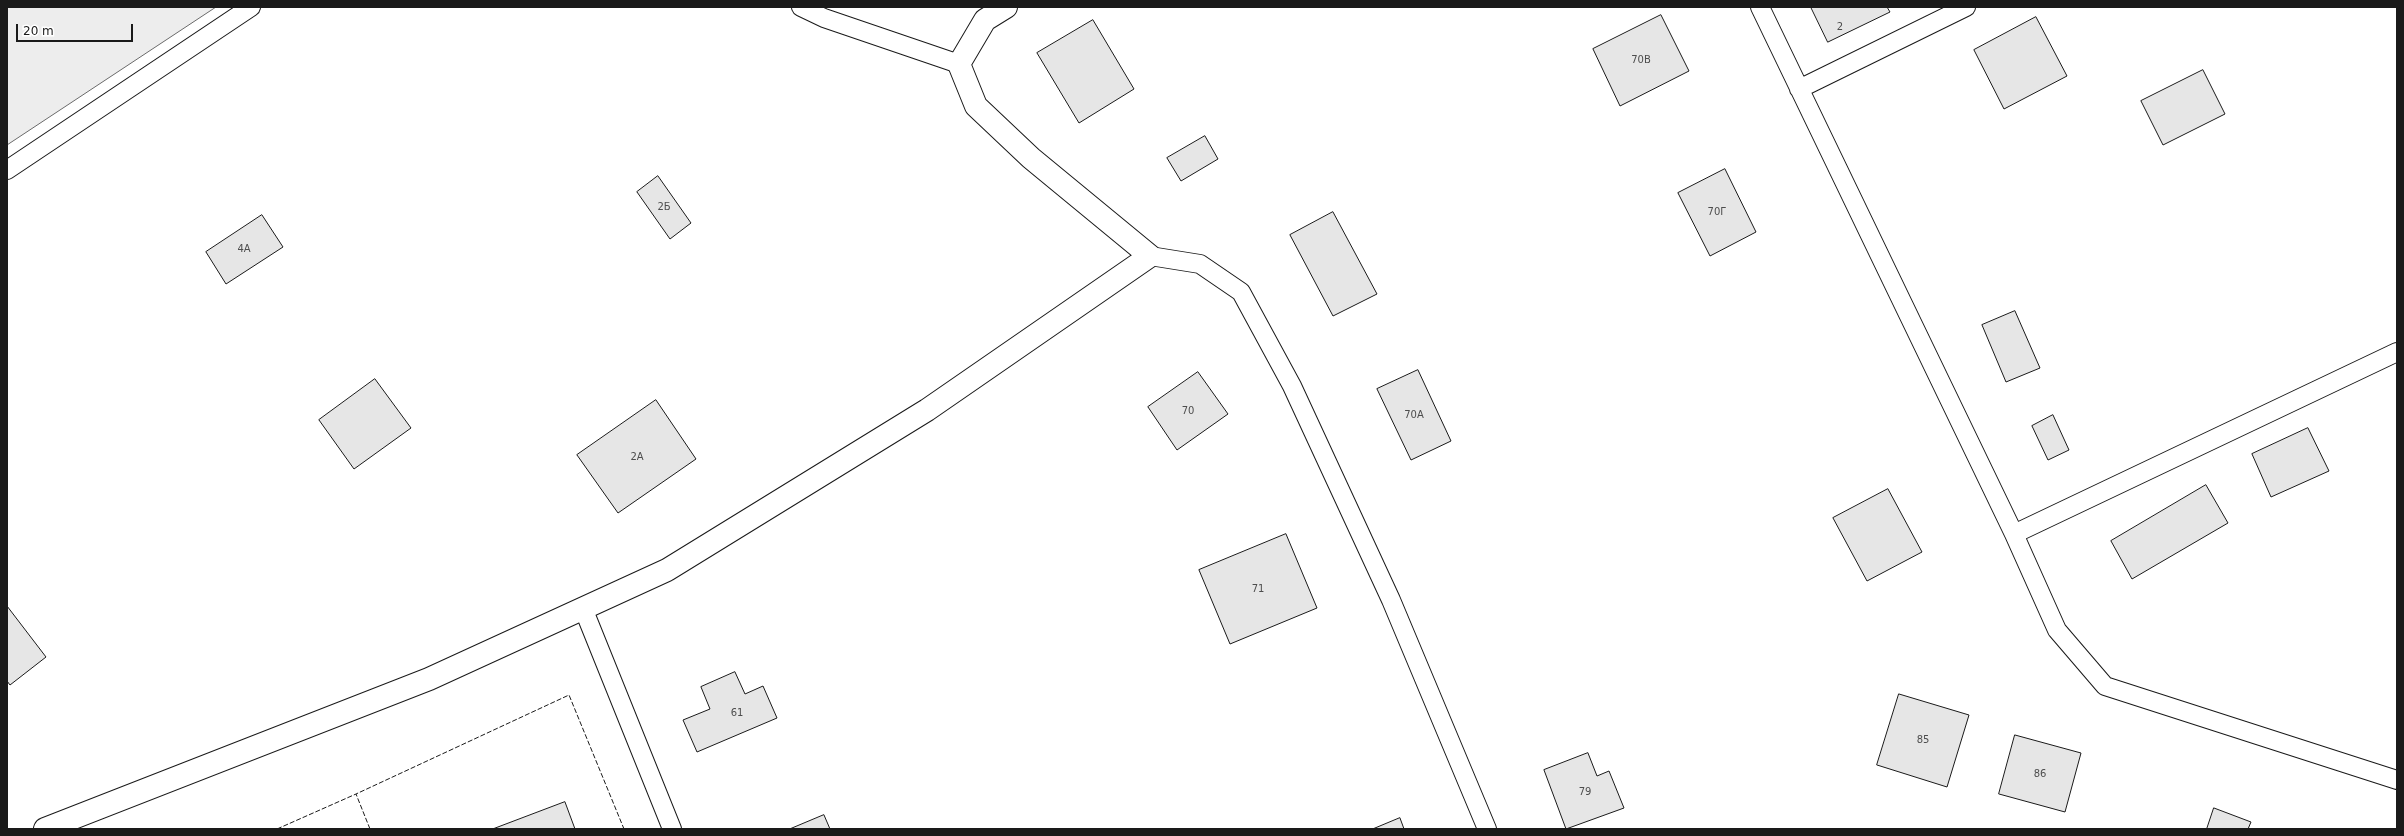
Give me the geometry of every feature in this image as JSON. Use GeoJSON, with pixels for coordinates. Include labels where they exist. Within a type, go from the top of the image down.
{"type":"FeatureCollection","features":[{"type":"Feature","properties":{"kind":"street"},"geometry":{"type":"LineString","coordinates":[[45,829],[429,679],[667,570],[927,410],[1150,256],[1031,158],[976,106],[959,64],[985,20],[1006,7]]}},
{"type":"Feature","properties":{"kind":"lane"},"geometry":{"type":"LineString","coordinates":[[7,170],[251,7]]}},
{"type":"Feature","properties":{"kind":"lane"},"geometry":{"type":"LineString","coordinates":[[801,7],[824,18],[959,64]]}},
{"type":"Feature","properties":{"kind":"lane"},"geometry":{"type":"LineString","coordinates":[[1760,7],[2014,534],[2057,630],[2105,686],[2397,780]]}},
{"type":"Feature","properties":{"kind":"lane"},"geometry":{"type":"LineString","coordinates":[[1799,89],[1966,7]]}},
{"type":"Feature","properties":{"kind":"lane"},"geometry":{"type":"LineString","coordinates":[[1150,256],[1200,264],[1240,292],[1292,386],[1392,600],[1487,829]]}},
{"type":"Feature","properties":{"kind":"lane"},"geometry":{"type":"LineString","coordinates":[[2014,534],[2397,352]]}},
{"type":"Feature","properties":{"kind":"lane"},"geometry":{"type":"LineString","coordinates":[[583,608],[672,829]]}},
{"type":"Feature","properties":{"kind":"shaded area"},"geometry":{"type":"Polygon","coordinates":[[[7,7],[216,7],[7,145],[7,7]]]}},
{"type":"Feature","properties":{"kind":"building"},"geometry":{"type":"Polygon","coordinates":[[[1811,7],[1887,7],[1890,12],[1828,42],[1811,7]]]}},
{"type":"Feature","properties":{"kind":"building"},"geometry":{"type":"Polygon","coordinates":[[[1661,15],[1689,71],[1620,106],[1593,49],[1661,15]]]}},
{"type":"Feature","properties":{"kind":"building"},"geometry":{"type":"Polygon","coordinates":[[[2036,17],[2067,76],[2004,109],[1974,50],[2036,17]]]}},
{"type":"Feature","properties":{"kind":"building"},"geometry":{"type":"Polygon","coordinates":[[[1093,20],[1134,89],[1079,123],[1037,53],[1093,20]]]}},
{"type":"Feature","properties":{"kind":"building"},"geometry":{"type":"Polygon","coordinates":[[[2203,70],[2225,114],[2163,145],[2141,101],[2203,70]]]}},
{"type":"Feature","properties":{"kind":"building"},"geometry":{"type":"Polygon","coordinates":[[[1205,136],[1218,159],[1181,181],[1167,158],[1205,136]]]}},
{"type":"Feature","properties":{"kind":"building"},"geometry":{"type":"Polygon","coordinates":[[[1725,169],[1756,232],[1710,256],[1678,193],[1725,169]]]}},
{"type":"Feature","properties":{"kind":"building"},"geometry":{"type":"Polygon","coordinates":[[[658,176],[691,223],[670,239],[637,192],[658,176]]]}},
{"type":"Feature","properties":{"kind":"building"},"geometry":{"type":"Polygon","coordinates":[[[1333,212],[1377,294],[1333,316],[1290,235],[1333,212]]]}},
{"type":"Feature","properties":{"kind":"building"},"geometry":{"type":"Polygon","coordinates":[[[262,215],[283,247],[226,284],[206,252],[262,215]]]}},
{"type":"Feature","properties":{"kind":"building"},"geometry":{"type":"Polygon","coordinates":[[[2015,311],[2040,368],[2006,382],[1982,325],[2015,311]]]}},
{"type":"Feature","properties":{"kind":"building"},"geometry":{"type":"Polygon","coordinates":[[[1418,370],[1451,441],[1411,460],[1377,389],[1418,370]]]}},
{"type":"Feature","properties":{"kind":"building"},"geometry":{"type":"Polygon","coordinates":[[[1198,372],[1228,414],[1177,450],[1148,407],[1198,372]]]}},
{"type":"Feature","properties":{"kind":"building"},"geometry":{"type":"Polygon","coordinates":[[[375,379],[411,428],[354,469],[319,420],[375,379]]]}},
{"type":"Feature","properties":{"kind":"building"},"geometry":{"type":"Polygon","coordinates":[[[656,400],[696,459],[618,513],[577,455],[656,400]]]}},
{"type":"Feature","properties":{"kind":"building"},"geometry":{"type":"Polygon","coordinates":[[[2053,415],[2069,450],[2048,460],[2032,426],[2053,415]]]}},
{"type":"Feature","properties":{"kind":"building"},"geometry":{"type":"Polygon","coordinates":[[[2308,428],[2329,471],[2271,497],[2252,454],[2308,428]]]}},
{"type":"Feature","properties":{"kind":"building"},"geometry":{"type":"Polygon","coordinates":[[[2206,485],[2228,523],[2132,579],[2111,541],[2206,485]]]}},
{"type":"Feature","properties":{"kind":"building"},"geometry":{"type":"Polygon","coordinates":[[[1888,489],[1922,552],[1867,581],[1833,518],[1888,489]]]}},
{"type":"Feature","properties":{"kind":"building"},"geometry":{"type":"Polygon","coordinates":[[[1286,534],[1317,608],[1230,644],[1199,570],[1286,534]]]}},
{"type":"Feature","properties":{"kind":"building"},"geometry":{"type":"Polygon","coordinates":[[[7,606],[46,657],[10,685],[7,681],[7,606]]]}},
{"type":"Feature","properties":{"kind":"building"},"geometry":{"type":"Polygon","coordinates":[[[735,672],[745,694],[763,686],[777,718],[697,752],[683,720],[710,709],[701,687],[735,672]]]}},
{"type":"Feature","properties":{"kind":"building"},"geometry":{"type":"Polygon","coordinates":[[[1899,694],[1969,715],[1947,787],[1877,765],[1899,694]]]}},
{"type":"Feature","properties":{"kind":"building"},"geometry":{"type":"Polygon","coordinates":[[[2015,735],[2081,753],[2065,812],[1999,794],[2015,735]]]}},
{"type":"Feature","properties":{"kind":"building"},"geometry":{"type":"Polygon","coordinates":[[[1588,753],[1597,776],[1609,771],[1624,808],[1566,829],[1544,770],[1588,753]]]}},
{"type":"Feature","properties":{"kind":"building"},"geometry":{"type":"Polygon","coordinates":[[[565,802],[575,829],[493,829],[565,802]]]}},
{"type":"Feature","properties":{"kind":"building"},"geometry":{"type":"Polygon","coordinates":[[[2214,808],[2251,822],[2248,829],[2207,829],[2214,808]]]}},
{"type":"Feature","properties":{"kind":"building"},"geometry":{"type":"Polygon","coordinates":[[[824,815],[830,829],[790,829],[824,815]]]}},
{"type":"Feature","properties":{"kind":"building"},"geometry":{"type":"Polygon","coordinates":[[[1400,818],[1404,829],[1373,829],[1400,818]]]}},
{"type":"Feature","properties":{"kind":"fence"},"geometry":{"type":"LineString","coordinates":[[370,829],[356,794],[569,695],[624,829]]}},
{"type":"Feature","properties":{"kind":"fence"},"geometry":{"type":"LineString","coordinates":[[277,829],[356,794]]}}]}
